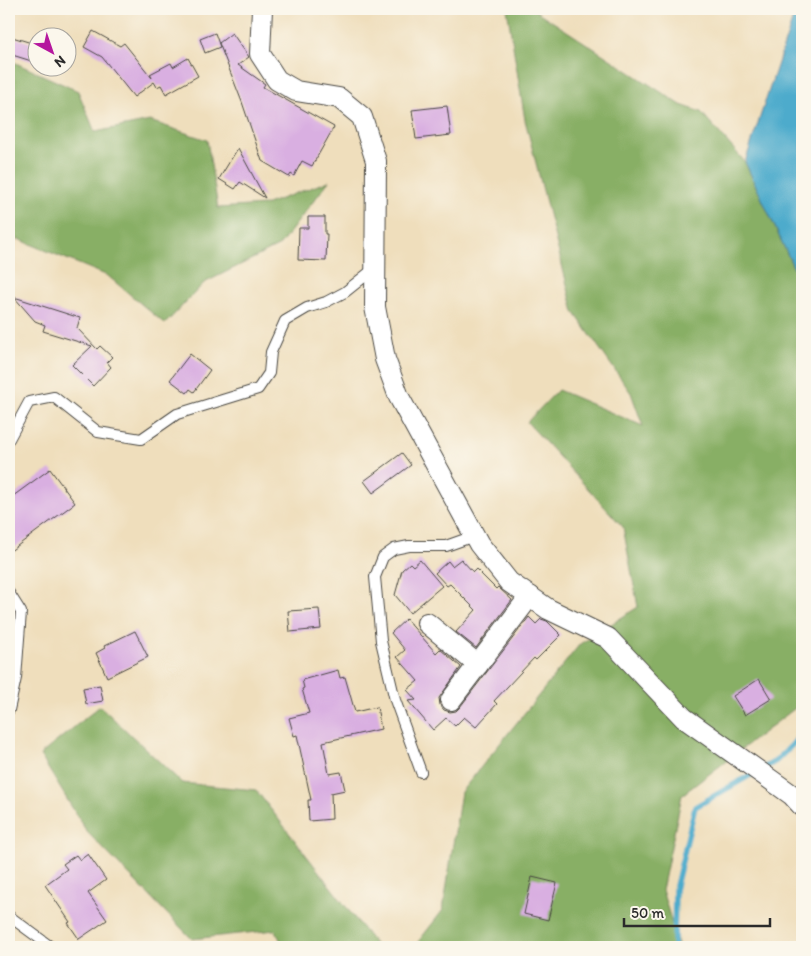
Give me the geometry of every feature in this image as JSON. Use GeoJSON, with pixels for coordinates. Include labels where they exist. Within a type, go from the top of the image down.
{"type":"FeatureCollection","features":[{"type":"Feature","properties":{"kind":"street"},"geometry":{"type":"LineString","coordinates":[[262,9],[260,54],[277,80],[296,91],[339,98],[362,117],[376,160],[375,307],[385,359],[399,397],[479,544],[509,582],[548,609],[608,638],[684,718],[792,795],[802,806]]}},
{"type":"Feature","properties":{"kind":"street"},"geometry":{"type":"LineString","coordinates":[[451,700],[530,596]]}},
{"type":"Feature","properties":{"kind":"street"},"geometry":{"type":"LineString","coordinates":[[427,623],[478,665]]}},
{"type":"Feature","properties":{"kind":"lane"},"geometry":{"type":"LineString","coordinates":[[9,439],[29,402],[54,397],[98,432],[141,439],[177,414],[258,389],[269,373],[271,352],[285,321],[307,308],[326,302],[345,292],[375,268]]}},
{"type":"Feature","properties":{"kind":"lane"},"geometry":{"type":"LineString","coordinates":[[421,772],[395,700],[381,641],[375,577],[383,557],[394,549],[409,546],[446,546],[474,536]]}},
{"type":"Feature","properties":{"kind":"lane"},"geometry":{"type":"LineString","coordinates":[[9,593],[21,612],[16,678],[9,710]]}},
{"type":"Feature","properties":{"kind":"lane"},"geometry":{"type":"LineString","coordinates":[[9,916],[50,947]]}},
{"type":"Feature","properties":{"kind":"green space"},"geometry":{"type":"Polygon","coordinates":[[[507,9],[533,9],[681,105],[701,112],[745,162],[797,275],[802,282],[802,684],[798,706],[682,795],[662,890],[679,947],[414,947],[443,910],[461,792],[580,644],[638,607],[623,527],[527,422],[558,390],[643,426],[631,393],[574,312],[525,120],[507,9]]]}},
{"type":"Feature","properties":{"kind":"green space"},"geometry":{"type":"Polygon","coordinates":[[[9,60],[28,69],[28,78],[49,78],[78,91],[95,132],[150,121],[207,140],[218,208],[264,205],[329,181],[280,245],[204,283],[165,324],[108,276],[18,239],[9,248],[9,60]]]}},
{"type":"Feature","properties":{"kind":"green space"},"geometry":{"type":"Polygon","coordinates":[[[100,706],[182,783],[256,790],[377,947],[284,947],[275,930],[192,939],[87,832],[40,755],[100,706]]]}},
{"type":"Feature","properties":{"kind":"water"},"geometry":{"type":"Polygon","coordinates":[[[796,9],[802,9],[802,282],[797,275],[745,162],[796,9]]]}},
{"type":"Feature","properties":{"kind":"building"},"geometry":{"type":"Polygon","coordinates":[[[93,31],[120,46],[124,43],[152,78],[150,74],[171,63],[173,67],[188,58],[198,76],[166,94],[161,85],[157,87],[154,82],[134,97],[102,57],[84,47],[93,31]]]}},
{"type":"Feature","properties":{"kind":"building"},"geometry":{"type":"Polygon","coordinates":[[[215,33],[220,47],[205,53],[200,39],[215,33]]]}},
{"type":"Feature","properties":{"kind":"building"},"geometry":{"type":"Polygon","coordinates":[[[232,33],[249,57],[238,65],[265,84],[263,87],[334,127],[312,166],[302,161],[294,176],[291,174],[289,177],[262,161],[219,43],[232,33]]]}},
{"type":"Feature","properties":{"kind":"building"},"geometry":{"type":"Polygon","coordinates":[[[9,36],[28,42],[28,60],[9,54],[9,36]]]}},
{"type":"Feature","properties":{"kind":"building"},"geometry":{"type":"Polygon","coordinates":[[[447,106],[451,135],[416,139],[412,110],[447,106]]]}},
{"type":"Feature","properties":{"kind":"building"},"geometry":{"type":"Polygon","coordinates":[[[238,148],[265,198],[240,182],[235,189],[219,179],[238,148]]]}},
{"type":"Feature","properties":{"kind":"building"},"geometry":{"type":"Polygon","coordinates":[[[308,217],[325,217],[325,234],[327,234],[326,261],[298,260],[299,228],[308,228],[308,217]]]}},
{"type":"Feature","properties":{"kind":"building"},"geometry":{"type":"Polygon","coordinates":[[[14,297],[80,318],[77,328],[97,349],[100,346],[112,357],[107,362],[111,367],[93,386],[72,365],[92,346],[43,331],[45,325],[35,321],[14,297]]]}},
{"type":"Feature","properties":{"kind":"building"},"geometry":{"type":"Polygon","coordinates":[[[190,354],[210,370],[194,392],[190,389],[187,393],[170,380],[190,354]]]}},
{"type":"Feature","properties":{"kind":"building"},"geometry":{"type":"Polygon","coordinates":[[[402,453],[411,465],[373,493],[364,481],[402,453]]]}},
{"type":"Feature","properties":{"kind":"building"},"geometry":{"type":"Polygon","coordinates":[[[50,469],[75,503],[9,552],[9,499],[50,469]]]}},
{"type":"Feature","properties":{"kind":"building"},"geometry":{"type":"Polygon","coordinates":[[[461,559],[473,572],[476,569],[496,589],[498,587],[512,600],[476,648],[456,632],[476,610],[450,584],[447,586],[435,573],[448,561],[452,566],[461,559]]]}},
{"type":"Feature","properties":{"kind":"building"},"geometry":{"type":"Polygon","coordinates":[[[420,560],[442,586],[410,613],[395,595],[402,570],[410,563],[413,566],[420,560]]]}},
{"type":"Feature","properties":{"kind":"building"},"geometry":{"type":"Polygon","coordinates":[[[319,609],[321,629],[290,632],[288,611],[319,609]]]}},
{"type":"Feature","properties":{"kind":"building"},"geometry":{"type":"Polygon","coordinates":[[[529,617],[536,624],[541,619],[547,621],[561,635],[536,660],[534,658],[494,701],[497,704],[476,727],[464,717],[455,726],[446,718],[433,730],[408,701],[416,700],[407,690],[418,681],[397,657],[405,650],[391,633],[406,619],[436,653],[440,649],[461,667],[439,698],[440,705],[444,710],[450,712],[456,711],[460,707],[529,617]]]}},
{"type":"Feature","properties":{"kind":"building"},"geometry":{"type":"Polygon","coordinates":[[[135,631],[148,657],[107,677],[96,653],[105,648],[104,646],[135,631]]]}},
{"type":"Feature","properties":{"kind":"building"},"geometry":{"type":"Polygon","coordinates":[[[338,670],[340,678],[345,677],[355,712],[377,707],[381,729],[323,742],[329,774],[341,772],[345,790],[331,793],[332,819],[309,821],[308,800],[311,800],[297,735],[294,736],[289,718],[309,713],[302,689],[304,688],[302,680],[338,670]]]}},
{"type":"Feature","properties":{"kind":"building"},"geometry":{"type":"Polygon","coordinates":[[[759,679],[771,699],[745,715],[733,696],[759,679]]]}},
{"type":"Feature","properties":{"kind":"building"},"geometry":{"type":"Polygon","coordinates":[[[100,685],[103,701],[86,704],[83,688],[100,685]]]}},
{"type":"Feature","properties":{"kind":"building"},"geometry":{"type":"Polygon","coordinates":[[[88,854],[106,880],[88,893],[107,920],[79,939],[45,885],[67,869],[63,864],[76,855],[80,860],[88,854]]]}},
{"type":"Feature","properties":{"kind":"building"},"geometry":{"type":"Polygon","coordinates":[[[532,877],[557,883],[548,920],[524,914],[532,877]]]}},
{"type":"Feature","properties":{"kind":"waterway"},"geometry":{"type":"LineString","coordinates":[[762,769],[776,761],[802,735]]}},
{"type":"Feature","properties":{"kind":"waterway"},"geometry":{"type":"LineString","coordinates":[[674,947],[675,890],[695,807],[754,773]]}}]}
